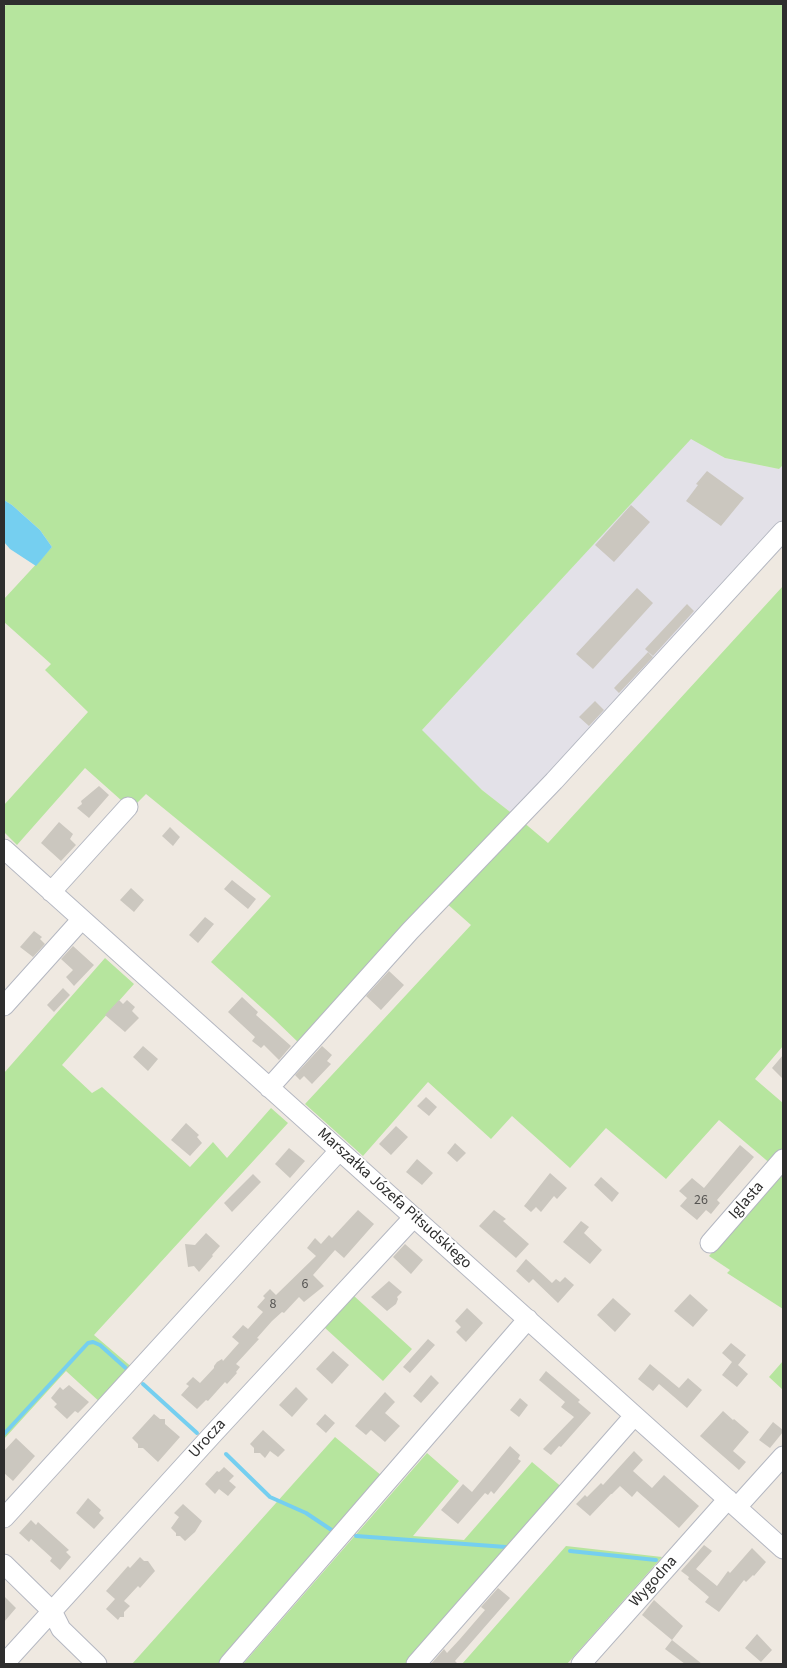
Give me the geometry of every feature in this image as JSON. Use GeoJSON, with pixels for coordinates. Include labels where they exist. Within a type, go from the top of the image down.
{"type":"FeatureCollection","features":[{"type":"Feature","properties":{"kind":"street"},"geometry":{"type":"LineString","coordinates":[[269,1088],[410,931],[554,781],[783,531]]}},
{"type":"Feature","properties":{"kind":"street"},"geometry":{"type":"LineString","coordinates":[[51,892],[128,807]]}},
{"type":"Feature","properties":{"kind":"street","name":"Marszałka Józefa Piłsudskiego"},"geometry":{"type":"LineString","coordinates":[[4,849],[783,1549]]}},
{"type":"Feature","properties":{"kind":"street"},"geometry":{"type":"LineString","coordinates":[[4,1006],[82,919]]}},
{"type":"Feature","properties":{"kind":"street"},"geometry":{"type":"LineString","coordinates":[[4,1518],[339,1151]]}},
{"type":"Feature","properties":{"kind":"street","name":"Iglasta"},"geometry":{"type":"LineString","coordinates":[[710,1243],[783,1159]]}},
{"type":"Feature","properties":{"kind":"street","name":"Urocza"},"geometry":{"type":"LineString","coordinates":[[4,1664],[212,1434],[414,1217]]}},
{"type":"Feature","properties":{"kind":"street"},"geometry":{"type":"LineString","coordinates":[[229,1664],[528,1319]]}},
{"type":"Feature","properties":{"kind":"street"},"geometry":{"type":"LineString","coordinates":[[416,1664],[634,1416]]}},
{"type":"Feature","properties":{"kind":"street","name":"Wygodna"},"geometry":{"type":"LineString","coordinates":[[581,1664],[732,1503],[783,1456]]}},
{"type":"Feature","properties":{"kind":"street"},"geometry":{"type":"LineString","coordinates":[[4,1564],[52,1611],[61,1629],[97,1664]]}},
{"type":"Feature","properties":{"kind":"shaded area"},"geometry":{"type":"Polygon","coordinates":[[[691,438],[725,458],[779,469],[783,465],[783,524],[514,815],[482,790],[421,731],[691,438]]]}},
{"type":"Feature","properties":{"kind":"green space"},"geometry":{"type":"Polygon","coordinates":[[[7,4],[783,4],[783,465],[779,469],[725,458],[691,439],[422,730],[482,790],[514,815],[301,1045],[211,962],[271,896],[146,794],[131,809],[85,768],[17,845],[4,832],[4,805],[88,712],[45,670],[51,664],[4,622],[4,599],[52,547],[40,530],[4,500],[4,7],[7,4]]]}},
{"type":"Feature","properties":{"kind":"green space"},"geometry":{"type":"Polygon","coordinates":[[[783,586],[783,1046],[755,1079],[783,1103],[783,1153],[772,1165],[719,1120],[666,1179],[606,1128],[570,1168],[512,1116],[491,1139],[428,1082],[363,1156],[305,1104],[471,925],[445,902],[522,821],[548,843],[783,586]]]}},
{"type":"Feature","properties":{"kind":"green space"},"geometry":{"type":"Polygon","coordinates":[[[105,958],[134,984],[62,1065],[92,1093],[102,1087],[190,1167],[213,1142],[227,1158],[271,1108],[288,1123],[94,1335],[134,1369],[102,1404],[66,1371],[4,1439],[4,1073],[105,958]]]}},
{"type":"Feature","properties":{"kind":"green space"},"geometry":{"type":"Polygon","coordinates":[[[783,1170],[783,1309],[727,1273],[730,1270],[709,1256],[783,1170]]]}},
{"type":"Feature","properties":{"kind":"green space"},"geometry":{"type":"Polygon","coordinates":[[[353,1295],[412,1349],[383,1381],[324,1327],[353,1295]]]}},
{"type":"Feature","properties":{"kind":"green space"},"geometry":{"type":"Polygon","coordinates":[[[783,1361],[783,1390],[769,1377],[783,1361]]]}},
{"type":"Feature","properties":{"kind":"green space"},"geometry":{"type":"Polygon","coordinates":[[[335,1437],[382,1476],[218,1664],[132,1664],[335,1437]]]}},
{"type":"Feature","properties":{"kind":"green space"},"geometry":{"type":"Polygon","coordinates":[[[427,1453],[459,1481],[413,1536],[464,1540],[532,1462],[564,1489],[412,1664],[243,1664],[427,1453]]]}},
{"type":"Feature","properties":{"kind":"green space"},"geometry":{"type":"Polygon","coordinates":[[[566,1546],[662,1557],[567,1664],[462,1664],[566,1546]]]}},
{"type":"Feature","properties":{"kind":"water"},"geometry":{"type":"Polygon","coordinates":[[[4,500],[40,530],[52,547],[36,566],[10,549],[4,542],[4,500]]]}},
{"type":"Feature","properties":{"kind":"building"},"geometry":{"type":"Polygon","coordinates":[[[707,471],[744,498],[721,526],[686,501],[698,485],[696,484],[707,471]]]}},
{"type":"Feature","properties":{"kind":"building"},"geometry":{"type":"Polygon","coordinates":[[[631,505],[650,522],[614,562],[595,545],[631,505]]]}},
{"type":"Feature","properties":{"kind":"building"},"geometry":{"type":"Polygon","coordinates":[[[637,588],[653,603],[593,669],[576,654],[637,588]]]}},
{"type":"Feature","properties":{"kind":"building"},"geometry":{"type":"Polygon","coordinates":[[[687,604],[694,611],[653,656],[645,649],[687,604]]]}},
{"type":"Feature","properties":{"kind":"building"},"geometry":{"type":"Polygon","coordinates":[[[648,652],[653,657],[619,693],[614,688],[648,652]]]}},
{"type":"Feature","properties":{"kind":"building"},"geometry":{"type":"Polygon","coordinates":[[[595,701],[604,710],[589,726],[579,717],[595,701]]]}},
{"type":"Feature","properties":{"kind":"building"},"geometry":{"type":"Polygon","coordinates":[[[99,786],[109,795],[89,818],[77,808],[82,804],[81,801],[99,786]]]}},
{"type":"Feature","properties":{"kind":"building"},"geometry":{"type":"Polygon","coordinates":[[[59,822],[73,834],[70,839],[76,845],[61,861],[41,843],[59,822]]]}},
{"type":"Feature","properties":{"kind":"building"},"geometry":{"type":"Polygon","coordinates":[[[170,827],[180,837],[173,846],[162,836],[170,827]]]}},
{"type":"Feature","properties":{"kind":"building"},"geometry":{"type":"Polygon","coordinates":[[[232,880],[256,899],[248,909],[224,889],[232,880]]]}},
{"type":"Feature","properties":{"kind":"building"},"geometry":{"type":"Polygon","coordinates":[[[131,888],[144,900],[134,912],[120,900],[131,888]]]}},
{"type":"Feature","properties":{"kind":"building"},"geometry":{"type":"Polygon","coordinates":[[[205,917],[214,924],[198,943],[189,935],[205,917]]]}},
{"type":"Feature","properties":{"kind":"building"},"geometry":{"type":"Polygon","coordinates":[[[34,931],[42,937],[40,939],[45,944],[33,957],[20,947],[34,931]]]}},
{"type":"Feature","properties":{"kind":"building"},"geometry":{"type":"Polygon","coordinates":[[[73,946],[94,965],[74,986],[66,977],[73,970],[61,959],[73,946]]]}},
{"type":"Feature","properties":{"kind":"building"},"geometry":{"type":"Polygon","coordinates":[[[389,971],[404,985],[381,1010],[366,996],[389,971]]]}},
{"type":"Feature","properties":{"kind":"building"},"geometry":{"type":"Polygon","coordinates":[[[63,988],[70,995],[54,1012],[47,1005],[63,988]]]}},
{"type":"Feature","properties":{"kind":"building"},"geometry":{"type":"Polygon","coordinates":[[[242,997],[258,1012],[256,1015],[291,1046],[279,1060],[264,1045],[261,1048],[252,1041],[255,1037],[228,1012],[242,997]]]}},
{"type":"Feature","properties":{"kind":"building"},"geometry":{"type":"Polygon","coordinates":[[[119,1000],[123,1004],[127,1000],[135,1007],[132,1011],[139,1018],[125,1032],[105,1015],[119,1000]]]}},
{"type":"Feature","properties":{"kind":"building"},"geometry":{"type":"Polygon","coordinates":[[[143,1046],[158,1059],[148,1071],[133,1057],[143,1046]]]}},
{"type":"Feature","properties":{"kind":"building"},"geometry":{"type":"Polygon","coordinates":[[[322,1046],[332,1055],[327,1061],[331,1064],[312,1084],[304,1076],[300,1080],[295,1075],[322,1046]]]}},
{"type":"Feature","properties":{"kind":"building"},"geometry":{"type":"Polygon","coordinates":[[[783,1055],[783,1079],[772,1068],[783,1055]]]}},
{"type":"Feature","properties":{"kind":"building"},"geometry":{"type":"Polygon","coordinates":[[[426,1097],[437,1107],[429,1116],[417,1106],[426,1097]]]}},
{"type":"Feature","properties":{"kind":"building"},"geometry":{"type":"Polygon","coordinates":[[[186,1123],[199,1135],[197,1137],[202,1143],[190,1156],[171,1140],[186,1123]]]}},
{"type":"Feature","properties":{"kind":"building"},"geometry":{"type":"Polygon","coordinates":[[[396,1126],[408,1137],[391,1155],[379,1144],[396,1126]]]}},
{"type":"Feature","properties":{"kind":"building"},"geometry":{"type":"Polygon","coordinates":[[[455,1143],[466,1153],[457,1162],[447,1153],[455,1143]]]}},
{"type":"Feature","properties":{"kind":"building"},"geometry":{"type":"Polygon","coordinates":[[[740,1145],[754,1157],[717,1200],[720,1203],[711,1214],[706,1210],[697,1220],[680,1206],[687,1198],[679,1191],[692,1178],[704,1188],[740,1145]]]}},
{"type":"Feature","properties":{"kind":"building"},"geometry":{"type":"Polygon","coordinates":[[[289,1148],[305,1161],[290,1178],[275,1164],[289,1148]]]}},
{"type":"Feature","properties":{"kind":"building"},"geometry":{"type":"Polygon","coordinates":[[[417,1159],[433,1173],[422,1185],[406,1172],[417,1159]]]}},
{"type":"Feature","properties":{"kind":"building"},"geometry":{"type":"Polygon","coordinates":[[[550,1173],[567,1188],[557,1199],[554,1196],[541,1212],[536,1207],[531,1212],[524,1206],[550,1173]]]}},
{"type":"Feature","properties":{"kind":"building"},"geometry":{"type":"Polygon","coordinates":[[[253,1174],[261,1182],[232,1212],[224,1203],[253,1174]]]}},
{"type":"Feature","properties":{"kind":"building"},"geometry":{"type":"Polygon","coordinates":[[[601,1177],[619,1193],[612,1202],[594,1185],[601,1177]]]}},
{"type":"Feature","properties":{"kind":"building"},"geometry":{"type":"Polygon","coordinates":[[[358,1210],[374,1224],[344,1258],[335,1250],[313,1275],[324,1286],[304,1302],[299,1297],[284,1313],[282,1312],[272,1321],[257,1338],[259,1339],[236,1364],[240,1367],[237,1373],[227,1384],[225,1382],[208,1401],[206,1400],[197,1409],[181,1395],[189,1386],[186,1384],[193,1377],[200,1383],[217,1362],[222,1359],[223,1361],[239,1343],[232,1337],[243,1325],[248,1329],[263,1312],[257,1307],[265,1298],[263,1296],[270,1289],[276,1295],[316,1256],[307,1248],[315,1238],[321,1244],[329,1235],[332,1238],[358,1210]]]}},
{"type":"Feature","properties":{"kind":"building"},"geometry":{"type":"Polygon","coordinates":[[[494,1210],[506,1219],[503,1221],[529,1244],[516,1258],[479,1226],[494,1210]]]}},
{"type":"Feature","properties":{"kind":"building"},"geometry":{"type":"Polygon","coordinates":[[[581,1221],[589,1227],[584,1233],[602,1250],[590,1264],[563,1242],[581,1221]]]}},
{"type":"Feature","properties":{"kind":"building"},"geometry":{"type":"Polygon","coordinates":[[[206,1233],[220,1246],[199,1272],[194,1266],[188,1267],[185,1244],[195,1245],[206,1233]]]}},
{"type":"Feature","properties":{"kind":"building"},"geometry":{"type":"Polygon","coordinates":[[[405,1244],[423,1260],[411,1274],[393,1257],[405,1244]]]}},
{"type":"Feature","properties":{"kind":"building"},"geometry":{"type":"Polygon","coordinates":[[[526,1259],[552,1283],[556,1279],[560,1282],[565,1277],[574,1285],[558,1303],[533,1279],[529,1283],[516,1271],[526,1259]]]}},
{"type":"Feature","properties":{"kind":"building"},"geometry":{"type":"Polygon","coordinates":[[[389,1281],[402,1292],[397,1297],[396,1304],[387,1311],[371,1297],[389,1281]]]}},
{"type":"Feature","properties":{"kind":"building"},"geometry":{"type":"Polygon","coordinates":[[[690,1294],[708,1310],[693,1327],[674,1311],[690,1294]]]}},
{"type":"Feature","properties":{"kind":"building"},"geometry":{"type":"Polygon","coordinates":[[[613,1298],[631,1314],[615,1332],[597,1315],[613,1298]]]}},
{"type":"Feature","properties":{"kind":"building"},"geometry":{"type":"Polygon","coordinates":[[[467,1308],[483,1323],[466,1342],[456,1332],[461,1327],[455,1321],[467,1308]]]}},
{"type":"Feature","properties":{"kind":"building"},"geometry":{"type":"Polygon","coordinates":[[[428,1339],[435,1345],[410,1373],[403,1367],[428,1339]]]}},
{"type":"Feature","properties":{"kind":"building"},"geometry":{"type":"Polygon","coordinates":[[[731,1343],[746,1355],[738,1365],[748,1374],[737,1387],[722,1375],[732,1362],[722,1353],[731,1343]]]}},
{"type":"Feature","properties":{"kind":"building"},"geometry":{"type":"Polygon","coordinates":[[[333,1351],[349,1365],[332,1384],[316,1369],[333,1351]]]}},
{"type":"Feature","properties":{"kind":"building"},"geometry":{"type":"Polygon","coordinates":[[[650,1364],[679,1388],[688,1378],[702,1390],[687,1408],[659,1384],[653,1391],[638,1379],[650,1364]]]}},
{"type":"Feature","properties":{"kind":"building"},"geometry":{"type":"Polygon","coordinates":[[[546,1371],[580,1400],[578,1402],[591,1413],[561,1447],[559,1446],[551,1455],[543,1449],[574,1417],[561,1407],[565,1402],[539,1380],[546,1371]]]}},
{"type":"Feature","properties":{"kind":"building"},"geometry":{"type":"Polygon","coordinates":[[[431,1375],[439,1383],[421,1403],[413,1396],[431,1375]]]}},
{"type":"Feature","properties":{"kind":"building"},"geometry":{"type":"Polygon","coordinates":[[[69,1385],[89,1402],[78,1413],[75,1411],[67,1419],[54,1407],[57,1404],[51,1398],[60,1387],[63,1390],[69,1385]]]}},
{"type":"Feature","properties":{"kind":"building"},"geometry":{"type":"Polygon","coordinates":[[[296,1387],[308,1399],[292,1417],[279,1405],[296,1387]]]}},
{"type":"Feature","properties":{"kind":"building"},"geometry":{"type":"Polygon","coordinates":[[[385,1392],[395,1402],[385,1413],[400,1426],[385,1442],[371,1430],[366,1435],[355,1426],[385,1392]]]}},
{"type":"Feature","properties":{"kind":"building"},"geometry":{"type":"Polygon","coordinates":[[[520,1398],[528,1405],[519,1417],[510,1410],[520,1398]]]}},
{"type":"Feature","properties":{"kind":"building"},"geometry":{"type":"Polygon","coordinates":[[[723,1411],[749,1432],[733,1451],[746,1462],[739,1470],[700,1436],[723,1411]]]}},
{"type":"Feature","properties":{"kind":"building"},"geometry":{"type":"Polygon","coordinates":[[[154,1414],[160,1419],[165,1419],[165,1424],[180,1437],[158,1462],[143,1448],[138,1448],[138,1444],[132,1438],[154,1414]]]}},
{"type":"Feature","properties":{"kind":"building"},"geometry":{"type":"Polygon","coordinates":[[[325,1414],[335,1423],[326,1433],[316,1424],[325,1414]]]}},
{"type":"Feature","properties":{"kind":"building"},"geometry":{"type":"Polygon","coordinates":[[[773,1422],[783,1432],[770,1448],[759,1440],[773,1422]]]}},
{"type":"Feature","properties":{"kind":"building"},"geometry":{"type":"Polygon","coordinates":[[[263,1430],[285,1450],[278,1457],[270,1451],[265,1458],[260,1453],[254,1453],[254,1448],[250,1444],[263,1430]]]}},
{"type":"Feature","properties":{"kind":"building"},"geometry":{"type":"Polygon","coordinates":[[[16,1438],[35,1456],[13,1481],[4,1473],[4,1451],[16,1438]]]}},
{"type":"Feature","properties":{"kind":"building"},"geometry":{"type":"Polygon","coordinates":[[[510,1446],[520,1455],[518,1459],[521,1461],[494,1494],[491,1491],[488,1495],[485,1493],[458,1524],[441,1510],[463,1484],[472,1492],[510,1446]]]}},
{"type":"Feature","properties":{"kind":"building"},"geometry":{"type":"Polygon","coordinates":[[[634,1451],[643,1460],[633,1471],[652,1488],[664,1475],[699,1506],[679,1528],[637,1491],[632,1497],[620,1486],[590,1516],[576,1504],[585,1495],[587,1497],[601,1483],[603,1485],[634,1451]]]}},
{"type":"Feature","properties":{"kind":"building"},"geometry":{"type":"Polygon","coordinates":[[[224,1467],[234,1476],[229,1481],[236,1487],[228,1496],[219,1489],[215,1494],[205,1484],[217,1471],[219,1472],[224,1467]]]}},
{"type":"Feature","properties":{"kind":"building"},"geometry":{"type":"Polygon","coordinates":[[[88,1498],[101,1510],[99,1513],[104,1518],[94,1529],[76,1513],[88,1498]]]}},
{"type":"Feature","properties":{"kind":"building"},"geometry":{"type":"Polygon","coordinates":[[[183,1504],[202,1521],[195,1532],[185,1541],[180,1536],[176,1536],[176,1533],[171,1528],[179,1517],[174,1513],[183,1504]]]}},
{"type":"Feature","properties":{"kind":"building"},"geometry":{"type":"Polygon","coordinates":[[[31,1520],[36,1525],[38,1522],[69,1550],[66,1552],[71,1557],[60,1570],[50,1561],[52,1558],[31,1539],[29,1542],[19,1533],[31,1520]]]}},
{"type":"Feature","properties":{"kind":"building"},"geometry":{"type":"Polygon","coordinates":[[[704,1545],[712,1551],[696,1569],[717,1586],[728,1571],[730,1573],[752,1548],[766,1562],[754,1576],[746,1582],[744,1580],[719,1612],[705,1602],[709,1597],[681,1571],[704,1545]]]}},
{"type":"Feature","properties":{"kind":"building"},"geometry":{"type":"Polygon","coordinates":[[[140,1557],[144,1561],[148,1561],[155,1571],[140,1588],[138,1586],[124,1601],[130,1606],[124,1612],[124,1617],[120,1617],[118,1620],[106,1609],[115,1599],[106,1591],[128,1566],[130,1568],[140,1557]]]}},
{"type":"Feature","properties":{"kind":"building"},"geometry":{"type":"Polygon","coordinates":[[[498,1588],[510,1598],[455,1661],[458,1664],[431,1664],[444,1649],[447,1653],[460,1639],[485,1610],[481,1607],[498,1588]]]}},
{"type":"Feature","properties":{"kind":"building"},"geometry":{"type":"Polygon","coordinates":[[[4,1596],[16,1608],[4,1622],[4,1596]]]}},
{"type":"Feature","properties":{"kind":"building"},"geometry":{"type":"Polygon","coordinates":[[[654,1600],[683,1626],[672,1640],[642,1615],[654,1600]]]}},
{"type":"Feature","properties":{"kind":"building"},"geometry":{"type":"Polygon","coordinates":[[[757,1634],[772,1650],[761,1662],[745,1648],[757,1634]]]}},
{"type":"Feature","properties":{"kind":"building"},"geometry":{"type":"Polygon","coordinates":[[[672,1640],[702,1664],[685,1664],[665,1649],[672,1640]]]}},
{"type":"Feature","properties":{"kind":"waterway"},"geometry":{"type":"LineString","coordinates":[[4,1434],[88,1343],[93,1342],[100,1345],[129,1371]]}},
{"type":"Feature","properties":{"kind":"waterway"},"geometry":{"type":"LineString","coordinates":[[143,1384],[197,1433]]}},
{"type":"Feature","properties":{"kind":"waterway"},"geometry":{"type":"LineString","coordinates":[[226,1454],[270,1497],[306,1513],[333,1531]]}},
{"type":"Feature","properties":{"kind":"waterway"},"geometry":{"type":"LineString","coordinates":[[356,1536],[506,1547]]}},
{"type":"Feature","properties":{"kind":"waterway"},"geometry":{"type":"LineString","coordinates":[[570,1551],[656,1560]]}}]}
